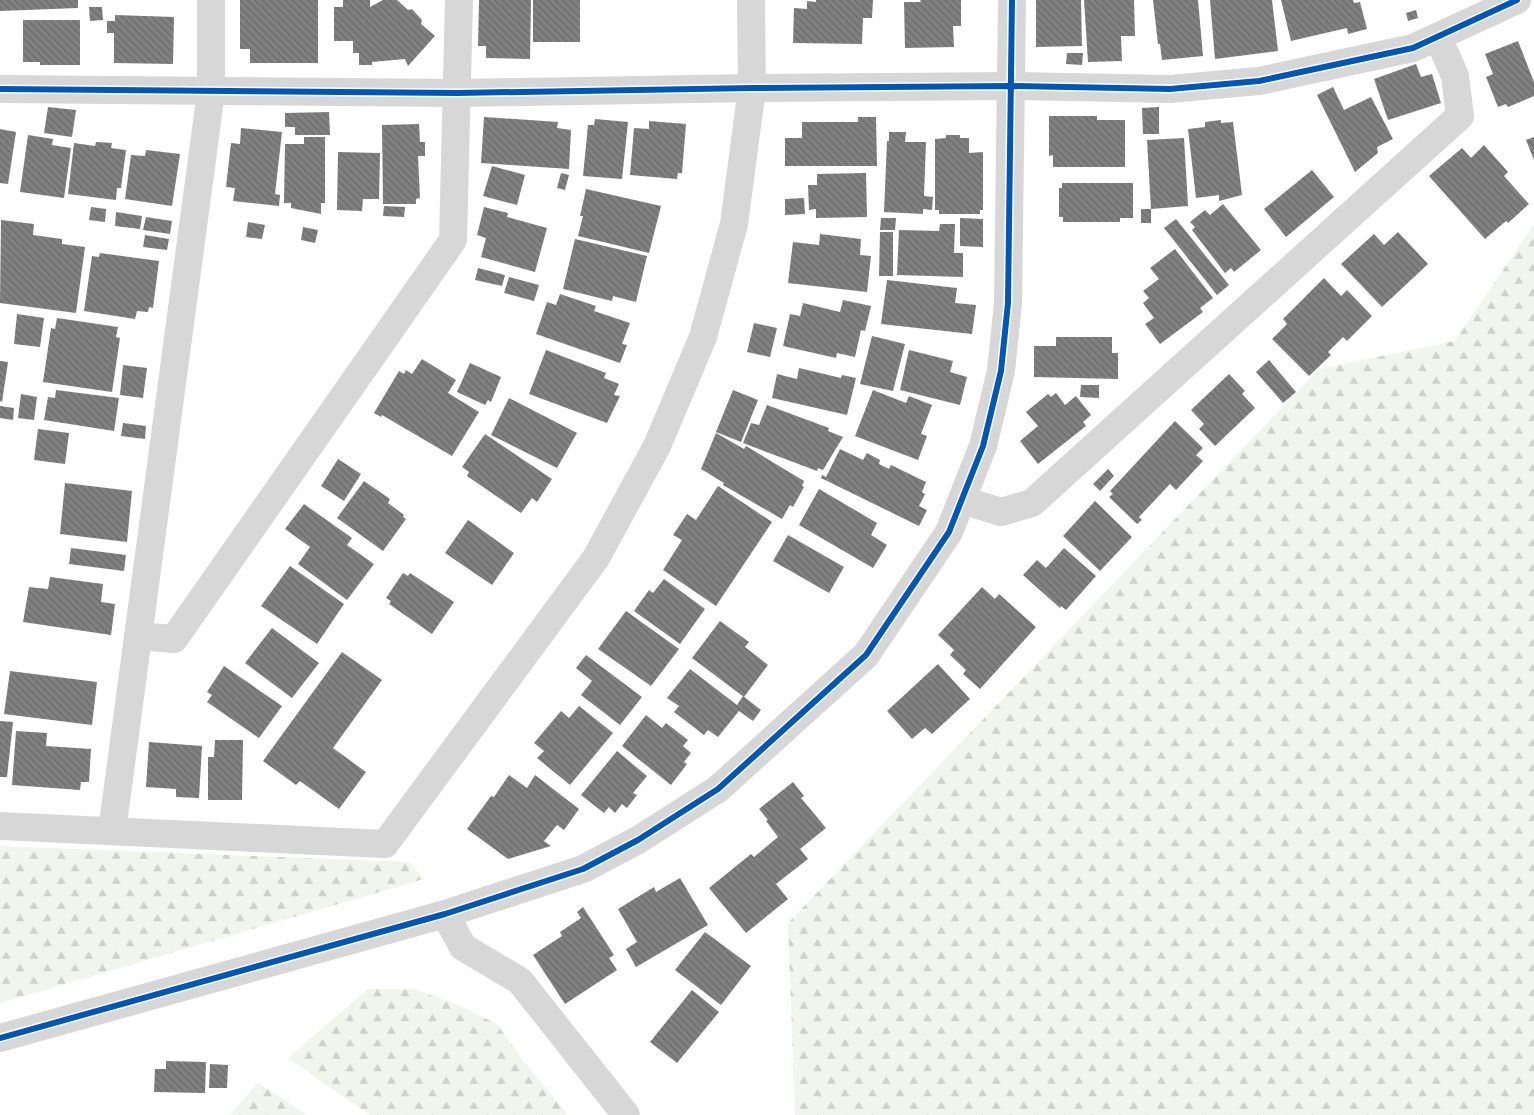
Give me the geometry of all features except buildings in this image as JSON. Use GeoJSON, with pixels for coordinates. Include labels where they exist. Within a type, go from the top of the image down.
{"type":"FeatureCollection","features":[{"type":"Feature","properties":{"kind":"street"},"geometry":{"type":"LineString","coordinates":[[112,831],[212,92],[211,0]]}},
{"type":"Feature","properties":{"kind":"street"},"geometry":{"type":"LineString","coordinates":[[138,636],[174,639],[453,240],[459,0]]}},
{"type":"Feature","properties":{"kind":"street"},"geometry":{"type":"LineString","coordinates":[[0,826],[384,844],[596,558],[657,446],[703,337],[731,233],[752,88],[751,0]]}},
{"type":"Feature","properties":{"kind":"street"},"geometry":{"type":"LineString","coordinates":[[0,1038],[445,914],[583,869],[638,840],[718,789],[866,655],[950,532],[983,446],[1002,371],[1008,303],[1012,0]]}},
{"type":"Feature","properties":{"kind":"street"},"geometry":{"type":"LineString","coordinates":[[0,89],[458,93],[1010,86],[1170,89],[1259,80],[1413,48],[1517,0]]}},
{"type":"Feature","properties":{"kind":"street"},"geometry":{"type":"LineString","coordinates":[[962,500],[1002,512],[1032,503],[1460,116],[1455,76],[1438,37]]}},
{"type":"Feature","properties":{"kind":"street"},"geometry":{"type":"LineString","coordinates":[[445,914],[463,947],[520,981],[626,1115]]}},
{"type":"Feature","properties":{"kind":"green space"},"geometry":{"type":"Polygon","coordinates":[[[1534,224],[1534,1115],[795,1115],[788,923],[1319,369],[1455,341],[1534,224]]]}},
{"type":"Feature","properties":{"kind":"green space"},"geometry":{"type":"Polygon","coordinates":[[[0,846],[409,862],[424,879],[0,1003],[0,846]]]}},
{"type":"Feature","properties":{"kind":"green space"},"geometry":{"type":"Polygon","coordinates":[[[368,989],[413,989],[456,1004],[497,1024],[525,1063],[568,1115],[370,1115],[288,1058],[368,989]]]}},
{"type":"Feature","properties":{"kind":"green space"},"geometry":{"type":"Polygon","coordinates":[[[258,1083],[307,1115],[230,1115],[258,1083]]]}},
{"type":"Feature","properties":{"kind":"cycle path"},"geometry":{"type":"LineString","coordinates":[[0,1038],[445,914],[583,869],[638,840],[718,789],[866,655],[949,532],[983,446],[1001,371],[1008,303],[1012,0]]}},
{"type":"Feature","properties":{"kind":"cycle path"},"geometry":{"type":"LineString","coordinates":[[0,89],[458,93],[1010,86],[1170,89],[1259,81],[1413,48],[1517,0]]}}]}
